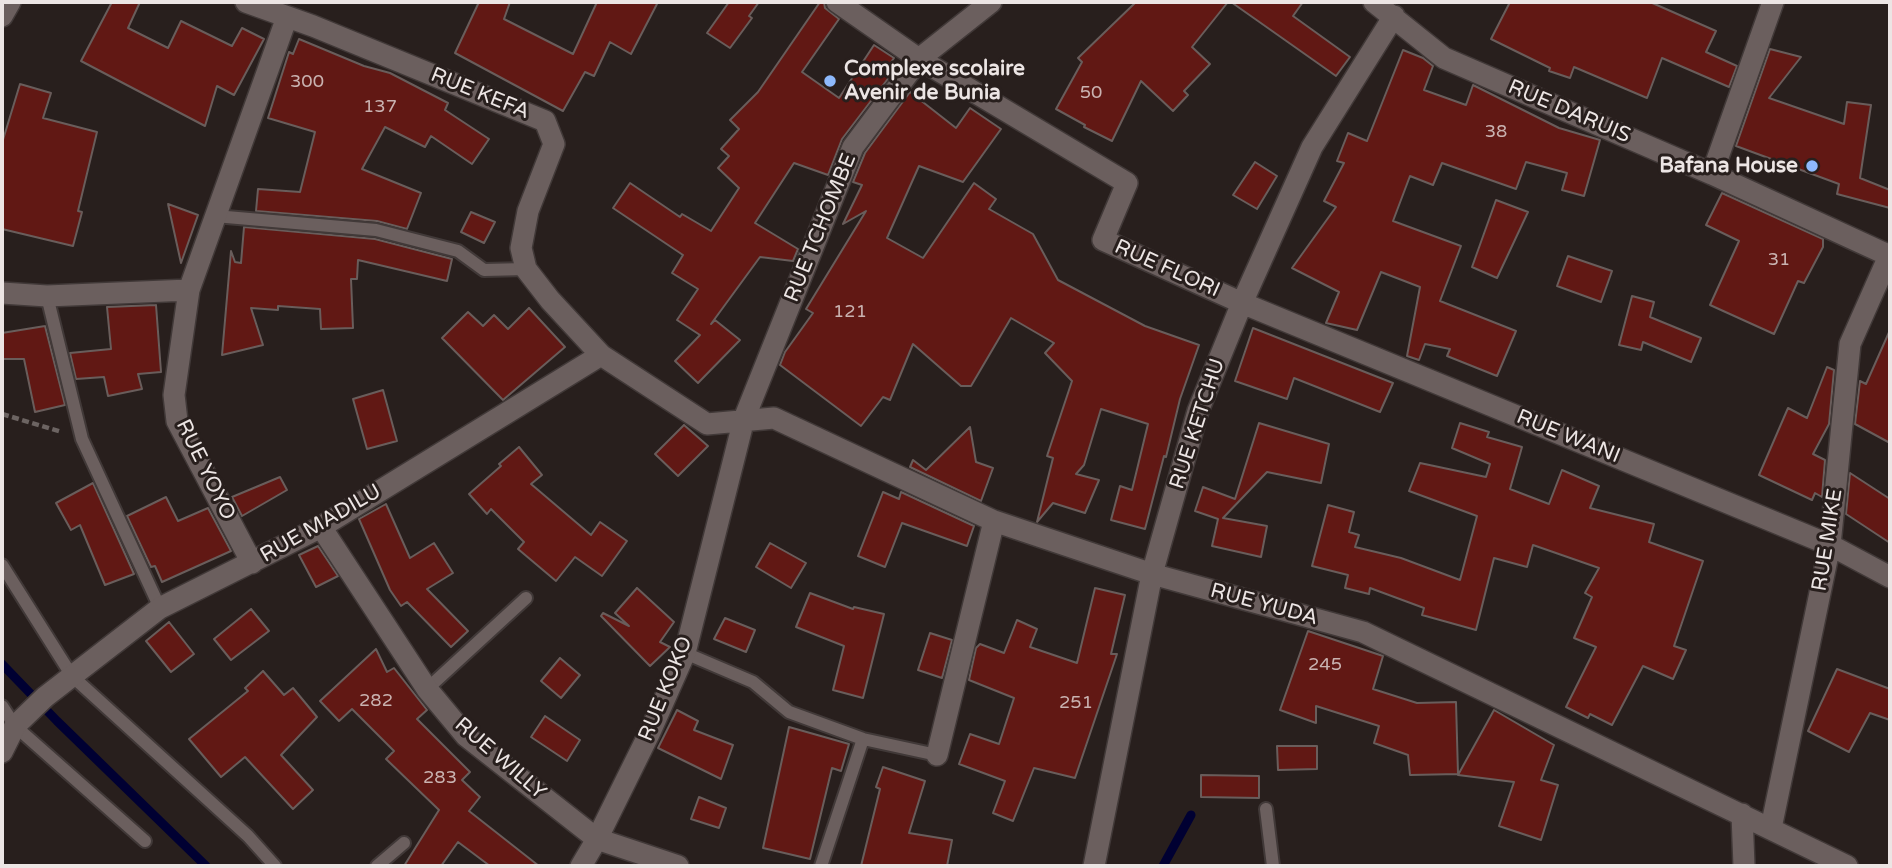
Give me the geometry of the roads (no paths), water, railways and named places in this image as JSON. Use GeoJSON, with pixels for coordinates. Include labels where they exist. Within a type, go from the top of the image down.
{"type":"FeatureCollection","features":[{"type":"Feature","properties":{"kind":"street"},"geometry":{"type":"LineString","coordinates":[[2,16],[10,2]]}},
{"type":"Feature","properties":{"kind":"street","name":"RUE KEFA"},"geometry":{"type":"LineString","coordinates":[[246,2],[281,11],[545,121],[554,144],[528,211],[521,248],[526,268]]}},
{"type":"Feature","properties":{"kind":"street"},"geometry":{"type":"LineString","coordinates":[[837,2],[919,59]]}},
{"type":"Feature","properties":{"kind":"street","name":"RUE TCHOMBE"},"geometry":{"type":"LineString","coordinates":[[744,419],[853,148],[919,59],[991,2]]}},
{"type":"Feature","properties":{"kind":"street","name":"RUE DARUIS"},"geometry":{"type":"LineString","coordinates":[[1374,2],[1444,58],[1712,174],[1890,256]]}},
{"type":"Feature","properties":{"kind":"street"},"geometry":{"type":"LineString","coordinates":[[1712,174],[1773,2]]}},
{"type":"Feature","properties":{"kind":"street","name":"RUE YOYO"},"geometry":{"type":"LineString","coordinates":[[252,563],[177,421],[174,395],[189,290],[281,11]]}},
{"type":"Feature","properties":{"kind":"street","name":"RUE KETCHU"},"geometry":{"type":"LineString","coordinates":[[1094,866],[1152,574],[1198,411],[1242,303],[1312,147],[1394,16]]}},
{"type":"Feature","properties":{"kind":"street","name":"RUE FLORI"},"geometry":{"type":"LineString","coordinates":[[919,59],[1127,183],[1103,240],[1242,303]]}},
{"type":"Feature","properties":{"kind":"street","name":"RUE MIKE"},"geometry":{"type":"LineString","coordinates":[[1771,828],[1830,545],[1850,344],[1890,256]]}},
{"type":"Feature","properties":{"kind":"street"},"geometry":{"type":"LineString","coordinates":[[526,268],[550,300],[601,355],[707,424],[744,419]]}},
{"type":"Feature","properties":{"kind":"street"},"geometry":{"type":"LineString","coordinates":[[2,293],[47,296],[189,290]]}},
{"type":"Feature","properties":{"kind":"street","name":"RUE WANI"},"geometry":{"type":"LineString","coordinates":[[1242,303],[1830,545],[1890,577]]}},
{"type":"Feature","properties":{"kind":"street","name":"RUE MADILU"},"geometry":{"type":"LineString","coordinates":[[2,751],[18,723],[45,697],[160,608],[321,527],[601,355]]}},
{"type":"Feature","properties":{"kind":"street","name":"RUE YUDA"},"geometry":{"type":"LineString","coordinates":[[744,419],[774,418],[994,521],[1152,574],[1363,632],[1771,828],[1822,860],[1847,866]]}},
{"type":"Feature","properties":{"kind":"street","name":"RUE KOKO"},"geometry":{"type":"LineString","coordinates":[[581,866],[650,732],[685,653],[744,419]]}},
{"type":"Feature","properties":{"kind":"street"},"geometry":{"type":"LineString","coordinates":[[937,755],[994,521]]}},
{"type":"Feature","properties":{"kind":"street","name":"RUE WILLY"},"geometry":{"type":"LineString","coordinates":[[321,527],[427,689],[466,736],[597,839],[678,866]]}},
{"type":"Feature","properties":{"kind":"street"},"geometry":{"type":"LineString","coordinates":[[1742,814],[1744,866]]}},
{"type":"Feature","properties":{"kind":"lane"},"geometry":{"type":"LineString","coordinates":[[215,216],[376,230],[458,251],[484,270],[526,268]]}},
{"type":"Feature","properties":{"kind":"lane"},"geometry":{"type":"LineString","coordinates":[[47,296],[82,439],[160,608]]}},
{"type":"Feature","properties":{"kind":"lane"},"geometry":{"type":"LineString","coordinates":[[2,565],[72,676],[248,836],[275,866]]}},
{"type":"Feature","properties":{"kind":"lane"},"geometry":{"type":"LineString","coordinates":[[427,689],[526,598]]}},
{"type":"Feature","properties":{"kind":"lane"},"geometry":{"type":"LineString","coordinates":[[685,653],[753,682],[789,712],[863,739],[937,755]]}},
{"type":"Feature","properties":{"kind":"lane"},"geometry":{"type":"LineString","coordinates":[[2,706],[145,841]]}},
{"type":"Feature","properties":{"kind":"lane"},"geometry":{"type":"LineString","coordinates":[[821,866],[863,739]]}},
{"type":"Feature","properties":{"kind":"lane"},"geometry":{"type":"LineString","coordinates":[[1266,809],[1273,866]]}},
{"type":"Feature","properties":{"kind":"lane"},"geometry":{"type":"LineString","coordinates":[[377,866],[404,843]]}},
{"type":"Feature","properties":{"kind":"waterway"},"geometry":{"type":"LineString","coordinates":[[2,664],[206,866]]}},
{"type":"Feature","properties":{"kind":"waterway"},"geometry":{"type":"LineString","coordinates":[[1163,866],[1191,815]]}},
{"type":"Feature","properties":{"kind":"place","name":"Complexe scolaire Avenir de Bunia"},"geometry":{"type":"Point","coordinates":[830,81]}},
{"type":"Feature","properties":{"kind":"place","name":"Bafana House"},"geometry":{"type":"Point","coordinates":[1812,166]}}]}
